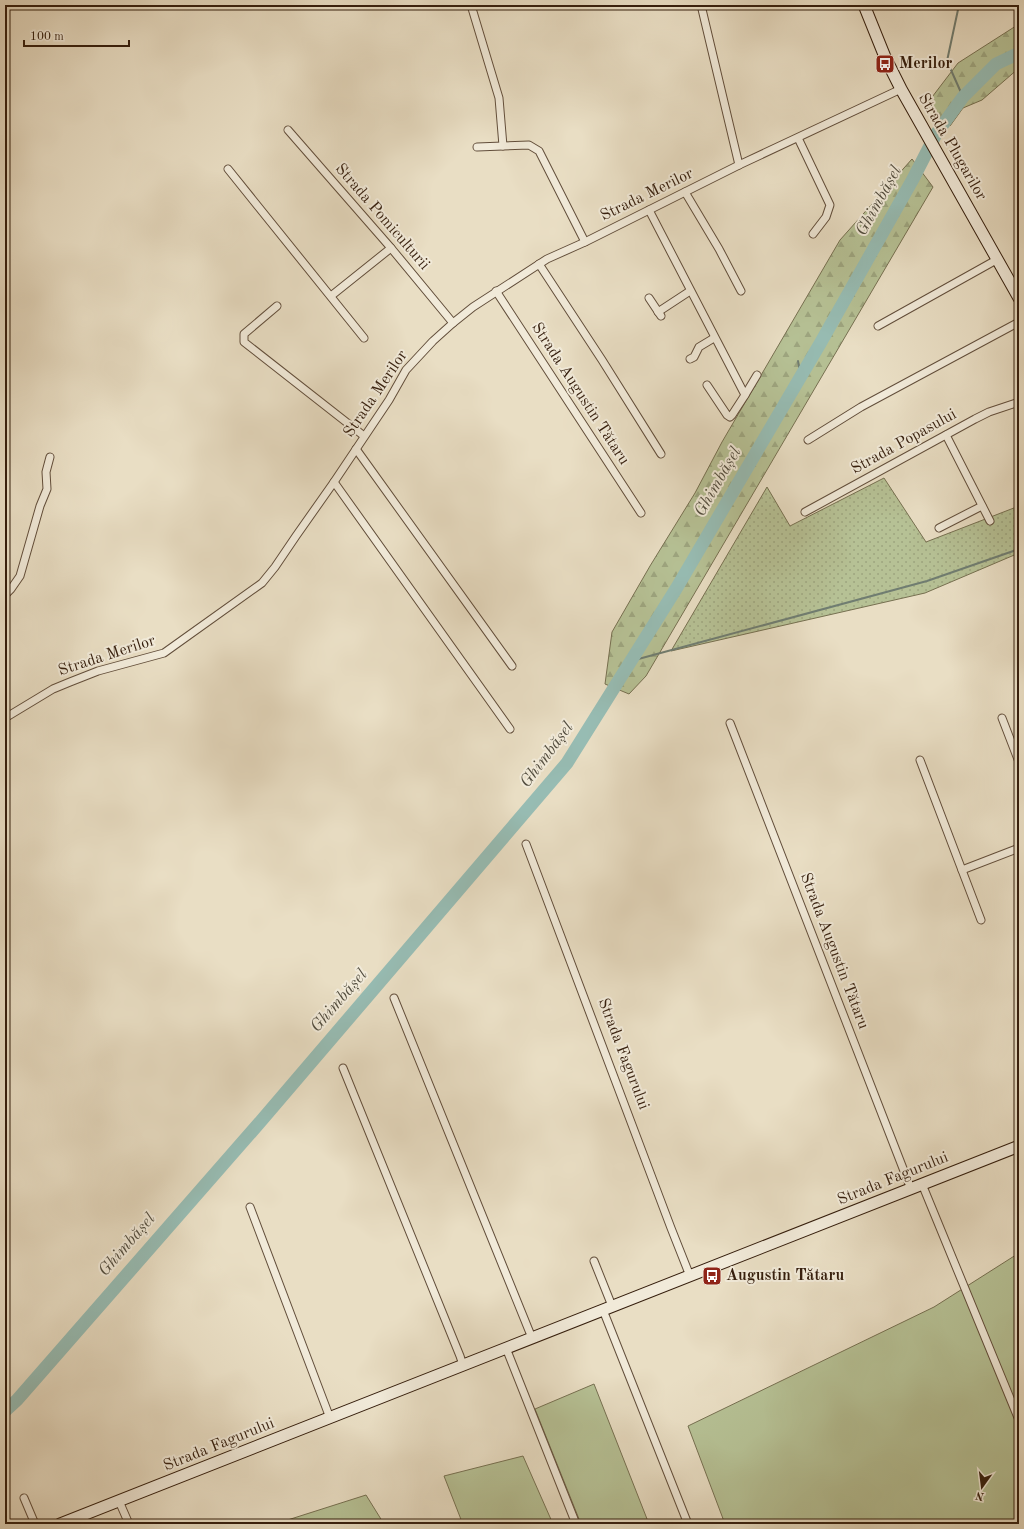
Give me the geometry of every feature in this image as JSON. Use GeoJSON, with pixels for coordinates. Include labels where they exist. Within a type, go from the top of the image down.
{"type":"FeatureCollection","features":[{"type":"Feature","properties":{"kind":"street"},"geometry":{"type":"LineString","coordinates":[[471,5],[499,98],[503,146]]}},
{"type":"Feature","properties":{"kind":"street"},"geometry":{"type":"LineString","coordinates":[[701,5],[739,165]]}},
{"type":"Feature","properties":{"kind":"street","name":"Strada Plugarilor"},"geometry":{"type":"LineString","coordinates":[[864,5],[884,57],[919,124],[998,259],[1019,298]]}},
{"type":"Feature","properties":{"kind":"street","name":"Strada Merilor"},"geometry":{"type":"LineString","coordinates":[[5,718],[53,689],[98,671],[158,655],[170,650],[266,579],[389,400],[406,370],[453,322],[496,291],[547,258],[585,242],[739,165],[901,89]]}},
{"type":"Feature","properties":{"kind":"street","name":"Strada Pomiculturii"},"geometry":{"type":"LineString","coordinates":[[288,130],[391,248],[453,322]]}},
{"type":"Feature","properties":{"kind":"street"},"geometry":{"type":"LineString","coordinates":[[798,138],[830,205],[826,217],[813,234]]}},
{"type":"Feature","properties":{"kind":"street"},"geometry":{"type":"LineString","coordinates":[[477,147],[530,144],[539,151],[585,242]]}},
{"type":"Feature","properties":{"kind":"street"},"geometry":{"type":"LineString","coordinates":[[228,169],[364,338]]}},
{"type":"Feature","properties":{"kind":"street"},"geometry":{"type":"LineString","coordinates":[[685,192],[720,249],[741,291]]}},
{"type":"Feature","properties":{"kind":"street"},"geometry":{"type":"LineString","coordinates":[[649,210],[714,338],[745,395]]}},
{"type":"Feature","properties":{"kind":"street"},"geometry":{"type":"LineString","coordinates":[[331,296],[391,248]]}},
{"type":"Feature","properties":{"kind":"street"},"geometry":{"type":"LineString","coordinates":[[878,326],[998,259]]}},
{"type":"Feature","properties":{"kind":"street"},"geometry":{"type":"LineString","coordinates":[[539,264],[661,454]]}},
{"type":"Feature","properties":{"kind":"street","name":"Strada Augustin Tătaru"},"geometry":{"type":"LineString","coordinates":[[496,291],[641,512]]}},
{"type":"Feature","properties":{"kind":"street"},"geometry":{"type":"LineString","coordinates":[[649,298],[659,314],[690,291]]}},
{"type":"Feature","properties":{"kind":"street"},"geometry":{"type":"LineString","coordinates":[[277,306],[244,334],[244,342],[364,436]]}},
{"type":"Feature","properties":{"kind":"street"},"geometry":{"type":"LineString","coordinates":[[808,440],[861,408],[1019,322]]}},
{"type":"Feature","properties":{"kind":"street"},"geometry":{"type":"LineString","coordinates":[[690,359],[694,357],[699,347],[714,338]]}},
{"type":"Feature","properties":{"kind":"street"},"geometry":{"type":"LineString","coordinates":[[707,385],[727,415],[730,416],[757,375]]}},
{"type":"Feature","properties":{"kind":"street","name":"Strada Popasului"},"geometry":{"type":"LineString","coordinates":[[805,512],[989,412],[1019,402]]}},
{"type":"Feature","properties":{"kind":"street"},"geometry":{"type":"LineString","coordinates":[[946,435],[990,521]]}},
{"type":"Feature","properties":{"kind":"street"},"geometry":{"type":"LineString","coordinates":[[356,449],[512,666]]}},
{"type":"Feature","properties":{"kind":"street"},"geometry":{"type":"LineString","coordinates":[[5,595],[20,576],[40,506],[46,495],[46,472],[50,457]]}},
{"type":"Feature","properties":{"kind":"street"},"geometry":{"type":"LineString","coordinates":[[334,482],[510,729]]}},
{"type":"Feature","properties":{"kind":"street"},"geometry":{"type":"LineString","coordinates":[[939,528],[982,506]]}},
{"type":"Feature","properties":{"kind":"street"},"geometry":{"type":"LineString","coordinates":[[1002,718],[1019,762]]}},
{"type":"Feature","properties":{"kind":"street","name":"Strada Augustin Tătaru"},"geometry":{"type":"LineString","coordinates":[[730,723],[911,1189]]}},
{"type":"Feature","properties":{"kind":"street"},"geometry":{"type":"LineString","coordinates":[[920,760],[981,920]]}},
{"type":"Feature","properties":{"kind":"street","name":"Strada Fagurului"},"geometry":{"type":"LineString","coordinates":[[526,844],[690,1276]]}},
{"type":"Feature","properties":{"kind":"street"},"geometry":{"type":"LineString","coordinates":[[962,870],[1019,848]]}},
{"type":"Feature","properties":{"kind":"street"},"geometry":{"type":"LineString","coordinates":[[394,998],[532,1338]]}},
{"type":"Feature","properties":{"kind":"street"},"geometry":{"type":"LineString","coordinates":[[344,1068],[463,1365]]}},
{"type":"Feature","properties":{"kind":"street","name":"Strada Fagurului"},"geometry":{"type":"LineString","coordinates":[[60,1524],[1019,1146]]}},
{"type":"Feature","properties":{"kind":"street"},"geometry":{"type":"LineString","coordinates":[[922,1184],[1019,1420]]}},
{"type":"Feature","properties":{"kind":"street"},"geometry":{"type":"LineString","coordinates":[[250,1207],[330,1418]]}},
{"type":"Feature","properties":{"kind":"street"},"geometry":{"type":"LineString","coordinates":[[594,1260],[608,1308],[688,1524]]}},
{"type":"Feature","properties":{"kind":"street"},"geometry":{"type":"LineString","coordinates":[[506,1348],[576,1524]]}},
{"type":"Feature","properties":{"kind":"street"},"geometry":{"type":"LineString","coordinates":[[24,1498],[35,1524]]}},
{"type":"Feature","properties":{"kind":"street"},"geometry":{"type":"LineString","coordinates":[[119,1501],[129,1524]]}},
{"type":"Feature","properties":{"kind":"green space"},"geometry":{"type":"Polygon","coordinates":[[[1019,24],[1019,68],[982,100],[963,108],[950,126],[926,105],[958,63],[1019,24]]]}},
{"type":"Feature","properties":{"kind":"green space"},"geometry":{"type":"Polygon","coordinates":[[[912,159],[933,187],[646,676],[629,694],[605,684],[612,632],[650,566],[695,493],[722,442],[840,240],[912,159]]]}},
{"type":"Feature","properties":{"kind":"green space"},"geometry":{"type":"Polygon","coordinates":[[[884,478],[926,542],[1019,506],[1019,553],[925,593],[671,651],[767,487],[790,526],[884,478]]]}},
{"type":"Feature","properties":{"kind":"green space"},"geometry":{"type":"Polygon","coordinates":[[[1019,1253],[1019,1524],[725,1524],[688,1426],[934,1307],[1019,1253]]]}},
{"type":"Feature","properties":{"kind":"green space"},"geometry":{"type":"Polygon","coordinates":[[[594,1384],[649,1524],[581,1524],[535,1409],[594,1384]]]}},
{"type":"Feature","properties":{"kind":"green space"},"geometry":{"type":"Polygon","coordinates":[[[523,1456],[553,1524],[447,1524],[462,1522],[444,1476],[523,1456]]]}},
{"type":"Feature","properties":{"kind":"green space"},"geometry":{"type":"Polygon","coordinates":[[[366,1495],[384,1524],[275,1524],[366,1495]]]}},
{"type":"Feature","properties":{"kind":"waterway"},"geometry":{"type":"LineString","coordinates":[[959,5],[947,61],[963,97]]}},
{"type":"Feature","properties":{"kind":"waterway","name":"Ghimbășel"},"geometry":{"type":"LineString","coordinates":[[5,1411],[17,1400],[261,1121],[567,763],[676,589],[821,342],[913,179],[936,134],[963,97],[996,64],[1019,53]]}},
{"type":"Feature","properties":{"kind":"waterway"},"geometry":{"type":"LineString","coordinates":[[798,361],[801,376]]}},
{"type":"Feature","properties":{"kind":"waterway"},"geometry":{"type":"LineString","coordinates":[[631,661],[927,581],[1019,549]]}},
{"type":"Feature","properties":{"kind":"place","name":"Merilor"},"geometry":{"type":"Point","coordinates":[885,64]}},
{"type":"Feature","properties":{"kind":"place","name":"Augustin Tătaru"},"geometry":{"type":"Point","coordinates":[712,1276]}}]}
